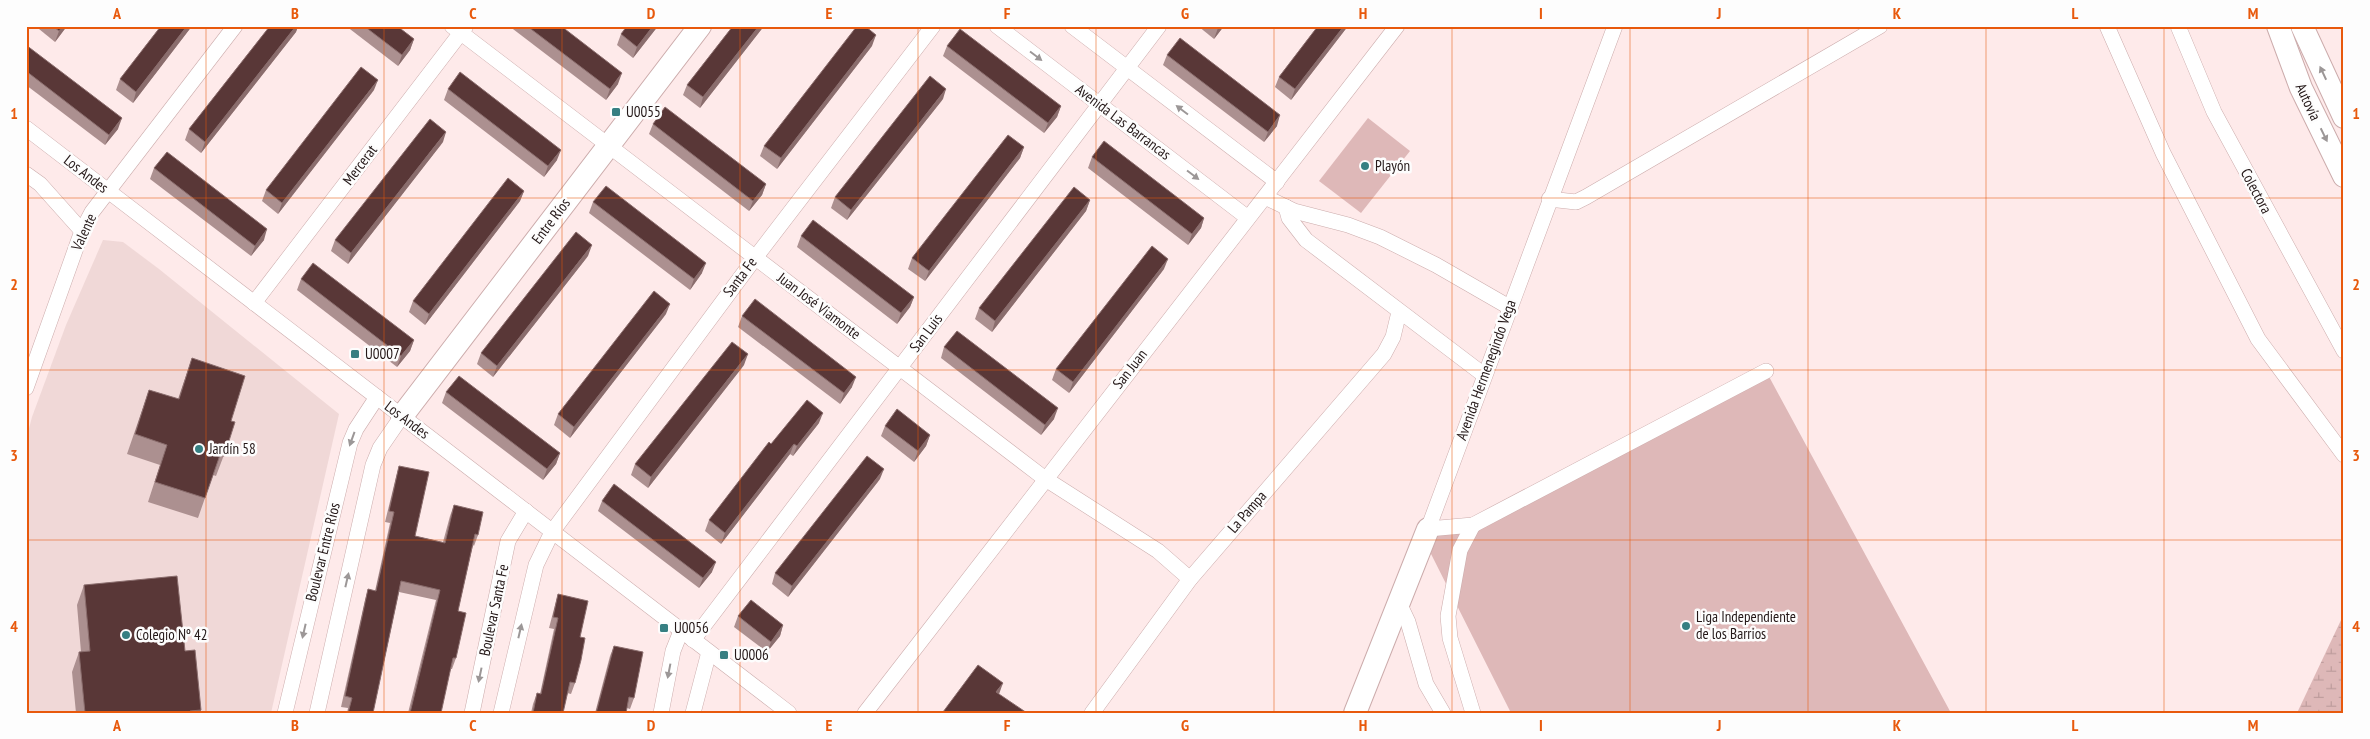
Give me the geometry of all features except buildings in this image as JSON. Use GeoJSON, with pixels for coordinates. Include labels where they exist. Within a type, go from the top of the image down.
{"type":"FeatureCollection","features":[{"type":"Feature","properties":{"kind":"street","name":"Valente"},"geometry":{"type":"LineString","coordinates":[[26,388],[82,231],[92,212],[235,26]]}},
{"type":"Feature","properties":{"kind":"street","name":"Entre Ríos"},"geometry":{"type":"LineString","coordinates":[[402,416],[700,26]]}},
{"type":"Feature","properties":{"kind":"street","name":"Santa Fe"},"geometry":{"type":"LineString","coordinates":[[552,532],[755,258],[933,26]]}},
{"type":"Feature","properties":{"kind":"street","name":"Avenida Las Barrancas"},"geometry":{"type":"LineString","coordinates":[[997,26],[1248,218]]}},
{"type":"Feature","properties":{"kind":"street"},"geometry":{"type":"LineString","coordinates":[[1072,26],[1276,182]]}},
{"type":"Feature","properties":{"kind":"street","name":"San Luis"},"geometry":{"type":"LineString","coordinates":[[661,713],[673,651],[900,367],[1126,68],[1160,26]]}},
{"type":"Feature","properties":{"kind":"street","name":"San Juan"},"geometry":{"type":"LineString","coordinates":[[865,713],[1044,478],[1397,26]]}},
{"type":"Feature","properties":{"kind":"street","name":"Avenida Hermenegindo Vega"},"geometry":{"type":"LineString","coordinates":[[1355,713],[1428,529],[1549,199],[1615,26]]}},
{"type":"Feature","properties":{"kind":"street"},"geometry":{"type":"LineString","coordinates":[[1549,199],[1576,202],[1586,197],[1880,26]]}},
{"type":"Feature","properties":{"kind":"street"},"geometry":{"type":"LineString","coordinates":[[2107,26],[2163,153],[2258,339],[2344,455]]}},
{"type":"Feature","properties":{"kind":"street","name":"Colectora"},"geometry":{"type":"LineString","coordinates":[[2178,26],[2214,112],[2309,291],[2344,351]]}},
{"type":"Feature","properties":{"kind":"street","name":"Autovía"},"geometry":{"type":"LineString","coordinates":[[2278,26],[2301,88],[2344,176]]}},
{"type":"Feature","properties":{"kind":"street","name":"Autovía"},"geometry":{"type":"LineString","coordinates":[[2302,26],[2344,117]]}},
{"type":"Feature","properties":{"kind":"street","name":"Juan José Viamonte"},"geometry":{"type":"LineString","coordinates":[[460,28],[609,146],[1044,478],[1158,551],[1190,579]]}},
{"type":"Feature","properties":{"kind":"street","name":"Mercerat"},"geometry":{"type":"LineString","coordinates":[[254,303],[460,28]]}},
{"type":"Feature","properties":{"kind":"street","name":"Los Andes"},"geometry":{"type":"LineString","coordinates":[[26,128],[789,713]]}},
{"type":"Feature","properties":{"kind":"street"},"geometry":{"type":"LineString","coordinates":[[26,174],[40,184],[82,231]]}},
{"type":"Feature","properties":{"kind":"street"},"geometry":{"type":"LineString","coordinates":[[1265,197],[1286,207],[1380,237],[1436,265],[1509,307]]}},
{"type":"Feature","properties":{"kind":"street"},"geometry":{"type":"LineString","coordinates":[[1286,207],[1289,218],[1306,240],[1484,375]]}},
{"type":"Feature","properties":{"kind":"street","name":"La Pampa"},"geometry":{"type":"LineString","coordinates":[[1092,713],[1190,579],[1384,354],[1393,337],[1399,312]]}},
{"type":"Feature","properties":{"kind":"street"},"geometry":{"type":"LineString","coordinates":[[1428,529],[1473,525],[1766,371]]}},
{"type":"Feature","properties":{"kind":"street","name":"Boulevar Entre Ríos"},"geometry":{"type":"LineString","coordinates":[[285,713],[350,443],[356,429],[377,397]]}},
{"type":"Feature","properties":{"kind":"street","name":"Boulevar Entre Ríos"},"geometry":{"type":"LineString","coordinates":[[317,713],[373,465],[380,448],[402,416]]}},
{"type":"Feature","properties":{"kind":"street","name":"Boulevar Santa Fe"},"geometry":{"type":"LineString","coordinates":[[472,713],[508,541],[526,511]]}},
{"type":"Feature","properties":{"kind":"street"},"geometry":{"type":"LineString","coordinates":[[1473,525],[1460,550],[1448,616],[1450,638],[1473,713]]}},
{"type":"Feature","properties":{"kind":"street","name":"Boulevar Santa Fe"},"geometry":{"type":"LineString","coordinates":[[501,713],[536,566],[552,532]]}},
{"type":"Feature","properties":{"kind":"street"},"geometry":{"type":"LineString","coordinates":[[1399,603],[1408,622],[1426,684],[1443,713]]}},
{"type":"Feature","properties":{"kind":"street"},"geometry":{"type":"LineString","coordinates":[[693,713],[709,652]]}},
{"type":"Feature","properties":{"kind":"shaded area"},"geometry":{"type":"Polygon","coordinates":[[[103,240],[123,242],[339,414],[271,713],[26,713],[26,440],[32,417],[66,325],[103,240]]]}},
{"type":"Feature","properties":{"kind":"green space","name":"Playón"},"geometry":{"type":"Polygon","coordinates":[[[1368,118],[1410,151],[1361,213],[1319,181],[1368,118]]]}},
{"type":"Feature","properties":{"kind":"green space","name":"Liga Independiente de los Barrios"},"geometry":{"type":"Polygon","coordinates":[[[1766,371],[1951,713],[1511,713],[1424,540],[1453,528],[1766,371]]]}},
{"type":"Feature","properties":{"kind":"green space"},"geometry":{"type":"Polygon","coordinates":[[[2344,614],[2344,713],[2297,713],[2342,618],[2344,614]]]}},
{"type":"Feature","properties":{"kind":"place","name":"U0055"},"geometry":{"type":"Point","coordinates":[616,112]}},
{"type":"Feature","properties":{"kind":"place","name":"Playón"},"geometry":{"type":"Point","coordinates":[1365,166]}},
{"type":"Feature","properties":{"kind":"place","name":"U0007"},"geometry":{"type":"Point","coordinates":[355,354]}},
{"type":"Feature","properties":{"kind":"place","name":"Jardín 58"},"geometry":{"type":"Point","coordinates":[199,449]}},
{"type":"Feature","properties":{"kind":"place","name":"Liga Independiente de los Barrios"},"geometry":{"type":"Point","coordinates":[1686,626]}},
{"type":"Feature","properties":{"kind":"place","name":"U0056"},"geometry":{"type":"Point","coordinates":[664,628]}},
{"type":"Feature","properties":{"kind":"place","name":"Colegio Nº 42"},"geometry":{"type":"Point","coordinates":[126,635]}},
{"type":"Feature","properties":{"kind":"place","name":"U0006"},"geometry":{"type":"Point","coordinates":[724,655]}}]}
